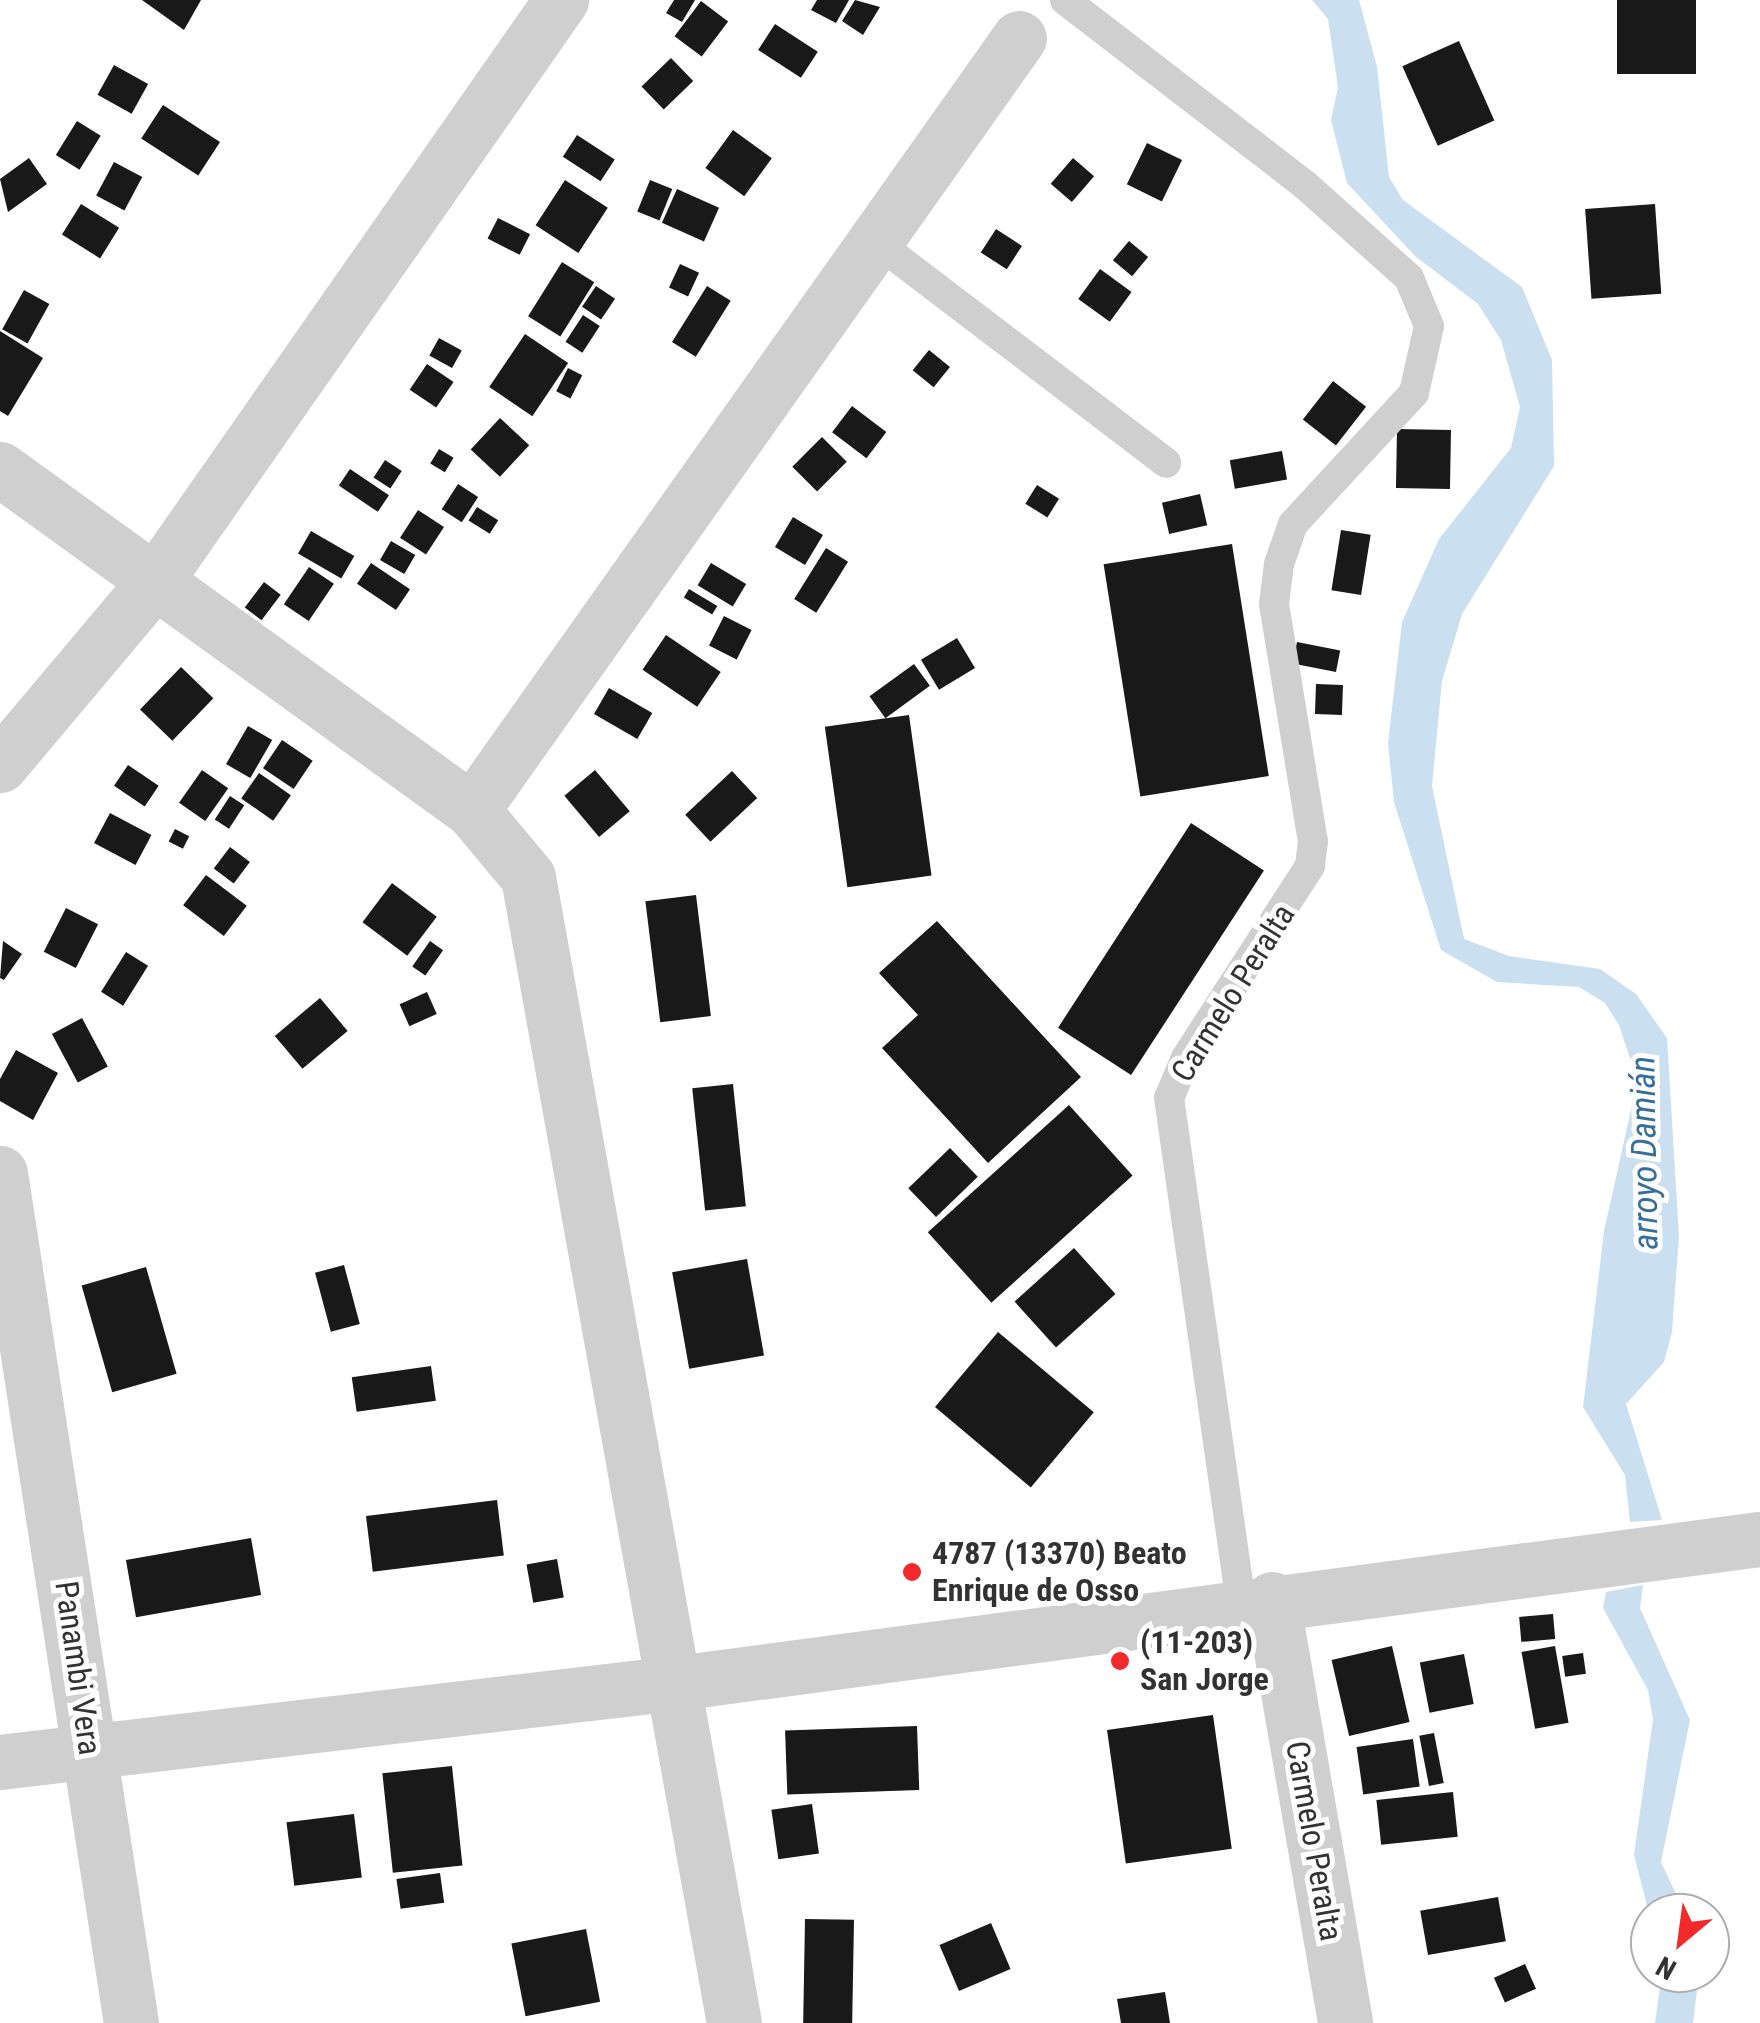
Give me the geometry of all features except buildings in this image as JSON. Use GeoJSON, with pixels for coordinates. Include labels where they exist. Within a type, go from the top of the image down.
{"type":"FeatureCollection","features":[{"type":"Feature","properties":{"kind":"street"},"geometry":{"type":"LineString","coordinates":[[0,765],[155,581],[561,0]]}},
{"type":"Feature","properties":{"kind":"street"},"geometry":{"type":"LineString","coordinates":[[472,810],[1018,38]]}},
{"type":"Feature","properties":{"kind":"street"},"geometry":{"type":"LineString","coordinates":[[0,470],[472,810],[528,877],[540,918],[734,2023]]}},
{"type":"Feature","properties":{"kind":"street","name":"Panambi Vera"},"geometry":{"type":"LineString","coordinates":[[0,1173],[26,1312],[132,2023]]}},
{"type":"Feature","properties":{"kind":"street"},"geometry":{"type":"LineString","coordinates":[[0,1762],[676,1683],[1257,1601],[1760,1539]]}},
{"type":"Feature","properties":{"kind":"street","name":"Carmelo Peralta"},"geometry":{"type":"LineString","coordinates":[[1257,1601],[1345,2023]]}},
{"type":"Feature","properties":{"kind":"lane","name":"Carmelo Peralta"},"geometry":{"type":"LineString","coordinates":[[1064,0],[1304,184],[1410,278],[1428,326],[1414,392],[1293,524],[1279,564],[1274,604],[1314,840],[1310,866],[1186,1058],[1169,1098],[1257,1601]]}},
{"type":"Feature","properties":{"kind":"lane"},"geometry":{"type":"LineString","coordinates":[[874,241],[1166,462]]}},
{"type":"Feature","properties":{"kind":"water","name":"arroyo Damián"},"geometry":{"type":"Polygon","coordinates":[[[1312,0],[1359,0],[1377,67],[1389,177],[1403,200],[1522,287],[1552,360],[1554,466],[1462,614],[1442,681],[1432,786],[1464,939],[1509,956],[1600,969],[1636,994],[1667,1038],[1679,1236],[1672,1332],[1664,1362],[1626,1404],[1662,1520],[1630,1522],[1625,1475],[1583,1407],[1604,1231],[1633,1101],[1635,1073],[1619,1025],[1605,1003],[1579,987],[1497,982],[1441,950],[1394,802],[1388,743],[1402,622],[1439,539],[1511,448],[1520,407],[1501,340],[1478,304],[1415,256],[1347,183],[1331,120],[1338,87],[1328,19],[1312,0]]]}},
{"type":"Feature","properties":{"kind":"water"},"geometry":{"type":"Polygon","coordinates":[[[1643,1585],[1640,1608],[1690,1720],[1661,1862],[1676,1893],[1644,1893],[1634,1855],[1653,1719],[1648,1690],[1603,1608],[1606,1592],[1643,1585]]]}},
{"type":"Feature","properties":{"kind":"water"},"geometry":{"type":"Polygon","coordinates":[[[1659,1993],[1697,1993],[1693,2023],[1655,2023],[1659,1993]]]}},
{"type":"Feature","properties":{"kind":"place","name":"4787 (13370) Beato Enrique de Osso"},"geometry":{"type":"Point","coordinates":[912,1572]}},
{"type":"Feature","properties":{"kind":"place","name":"(11-203) San Jorge"},"geometry":{"type":"Point","coordinates":[1120,1661]}}]}
